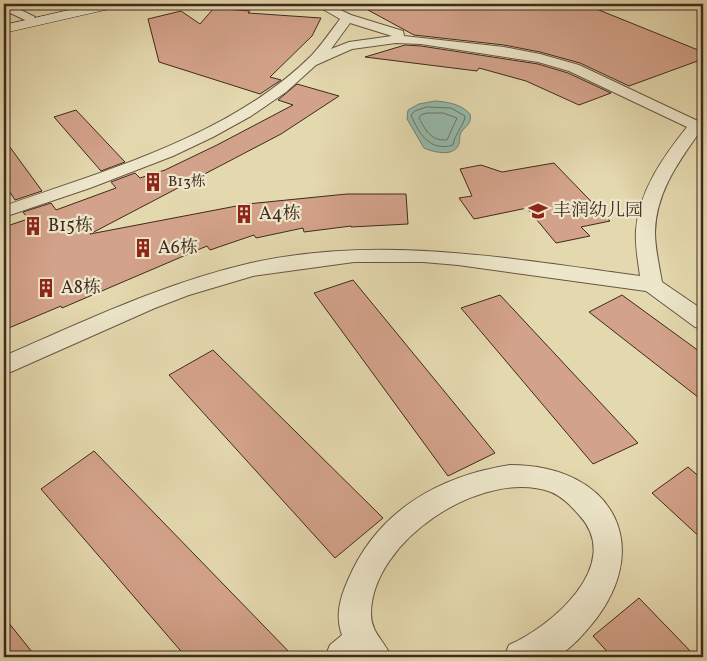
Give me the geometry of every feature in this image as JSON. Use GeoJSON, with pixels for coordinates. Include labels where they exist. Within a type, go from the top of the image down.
{"type":"FeatureCollection","features":[{"type":"Feature","properties":{"kind":"main road"},"geometry":{"type":"LineString","coordinates":[[4,23],[88,4]]}},
{"type":"Feature","properties":{"kind":"main road"},"geometry":{"type":"LineString","coordinates":[[4,29],[113,4]]}},
{"type":"Feature","properties":{"kind":"main road"},"geometry":{"type":"LineString","coordinates":[[695,4],[703,7]]}},
{"type":"Feature","properties":{"kind":"street"},"geometry":{"type":"LineString","coordinates":[[320,4],[347,18],[381,30],[422,40],[522,54],[557,63],[606,82],[696,126],[666,167],[650,204],[645,225],[652,285]]}},
{"type":"Feature","properties":{"kind":"street"},"geometry":{"type":"LineString","coordinates":[[4,6],[29,17]]}},
{"type":"Feature","properties":{"kind":"street"},"geometry":{"type":"LineString","coordinates":[[4,212],[130,167],[201,136],[264,100],[298,76],[313,62],[347,18]]}},
{"type":"Feature","properties":{"kind":"street"},"geometry":{"type":"LineString","coordinates":[[313,62],[360,43],[384,40],[422,40]]}},
{"type":"Feature","properties":{"kind":"street"},"geometry":{"type":"LineString","coordinates":[[4,366],[146,303],[182,290],[251,270],[320,259],[388,255],[432,257],[652,285],[703,321]]}},
{"type":"Feature","properties":{"kind":"street"},"geometry":{"type":"LineString","coordinates":[[359,652],[354,619],[356,597],[368,570],[383,547],[401,526],[443,496],[466,486],[490,479],[516,476],[542,477],[567,487],[589,505],[605,528],[610,554],[603,578],[590,601],[572,622],[550,641],[521,657]]}},
{"type":"Feature","properties":{"kind":"water"},"geometry":{"type":"Polygon","coordinates":[[[435,101],[458,106],[470,114],[470,122],[461,133],[459,144],[451,152],[437,152],[424,148],[407,119],[408,110],[419,104],[435,101]]]}},
{"type":"Feature","properties":{"kind":"building"},"geometry":{"type":"Polygon","coordinates":[[[357,4],[584,4],[703,52],[703,59],[629,86],[580,63],[540,52],[504,45],[414,35],[357,4]]]}},
{"type":"Feature","properties":{"kind":"building"},"geometry":{"type":"Polygon","coordinates":[[[214,8],[250,11],[248,13],[321,18],[312,36],[270,77],[281,80],[260,94],[159,62],[148,19],[181,11],[200,24],[214,8]]]}},
{"type":"Feature","properties":{"kind":"building"},"geometry":{"type":"Polygon","coordinates":[[[405,45],[538,64],[568,73],[611,93],[579,105],[526,81],[479,68],[477,71],[365,57],[405,45]]]}},
{"type":"Feature","properties":{"kind":"building"},"geometry":{"type":"Polygon","coordinates":[[[297,84],[339,96],[281,134],[90,234],[247,204],[347,194],[406,194],[408,224],[351,226],[304,232],[303,228],[256,238],[254,235],[210,250],[207,246],[62,308],[61,306],[4,330],[4,227],[28,219],[23,212],[51,203],[56,210],[116,188],[111,182],[135,173],[140,178],[165,170],[217,145],[293,105],[278,100],[297,84]]]}},
{"type":"Feature","properties":{"kind":"building"},"geometry":{"type":"Polygon","coordinates":[[[76,110],[125,162],[101,171],[54,117],[76,110]]]}},
{"type":"Feature","properties":{"kind":"building"},"geometry":{"type":"Polygon","coordinates":[[[4,139],[42,191],[15,200],[4,183],[4,139]]]}},
{"type":"Feature","properties":{"kind":"building"},"geometry":{"type":"Polygon","coordinates":[[[554,163],[610,221],[581,227],[590,236],[556,243],[527,208],[474,219],[459,198],[472,196],[460,169],[481,165],[502,172],[554,163]]]}},
{"type":"Feature","properties":{"kind":"building"},"geometry":{"type":"Polygon","coordinates":[[[353,280],[495,453],[448,476],[314,293],[353,280]]]}},
{"type":"Feature","properties":{"kind":"building"},"geometry":{"type":"Polygon","coordinates":[[[500,295],[638,443],[593,464],[461,308],[500,295]]]}},
{"type":"Feature","properties":{"kind":"building"},"geometry":{"type":"Polygon","coordinates":[[[622,295],[703,354],[703,401],[589,312],[622,295]]]}},
{"type":"Feature","properties":{"kind":"building"},"geometry":{"type":"Polygon","coordinates":[[[213,350],[383,518],[335,558],[169,375],[213,350]]]}},
{"type":"Feature","properties":{"kind":"building"},"geometry":{"type":"Polygon","coordinates":[[[94,451],[294,657],[186,657],[41,489],[94,451]]]}},
{"type":"Feature","properties":{"kind":"building"},"geometry":{"type":"Polygon","coordinates":[[[688,467],[703,480],[703,540],[652,493],[688,467]]]}},
{"type":"Feature","properties":{"kind":"building"},"geometry":{"type":"Polygon","coordinates":[[[639,598],[696,657],[612,657],[593,636],[639,598]]]}},
{"type":"Feature","properties":{"kind":"building"},"geometry":{"type":"Polygon","coordinates":[[[4,617],[36,657],[4,657],[4,617]]]}},
{"type":"Feature","properties":{"kind":"place","name":"B13栋"},"geometry":{"type":"Point","coordinates":[153,182]}},
{"type":"Feature","properties":{"kind":"place","name":"丰润幼儿园"},"geometry":{"type":"Point","coordinates":[538,211]}},
{"type":"Feature","properties":{"kind":"place","name":"A4栋"},"geometry":{"type":"Point","coordinates":[244,214]}},
{"type":"Feature","properties":{"kind":"place","name":"B15栋"},"geometry":{"type":"Point","coordinates":[33,226]}},
{"type":"Feature","properties":{"kind":"place","name":"A6栋"},"geometry":{"type":"Point","coordinates":[143,248]}},
{"type":"Feature","properties":{"kind":"place","name":"A8栋"},"geometry":{"type":"Point","coordinates":[46,288]}}]}
